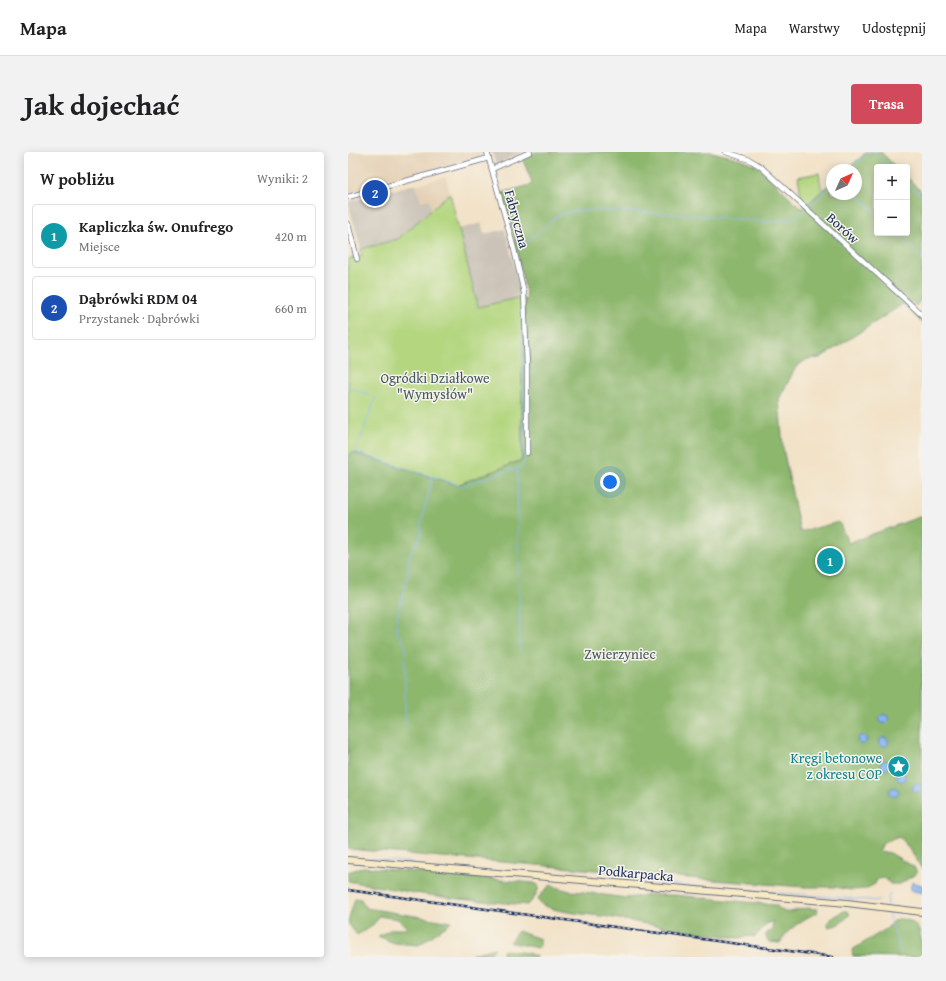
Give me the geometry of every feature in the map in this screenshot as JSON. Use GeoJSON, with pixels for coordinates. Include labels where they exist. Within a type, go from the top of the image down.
{"type":"FeatureCollection","features":[{"type":"Feature","properties":{"kind":"main road","name":"Podkarpacka"},"geometry":{"type":"LineString","coordinates":[[348,860],[879,906],[922,912]]}},
{"type":"Feature","properties":{"kind":"street","name":"Fabryczna"},"geometry":{"type":"LineString","coordinates":[[487,152],[514,249],[524,293],[527,367],[527,453]]}},
{"type":"Feature","properties":{"kind":"street"},"geometry":{"type":"LineString","coordinates":[[492,168],[530,152]]}},
{"type":"Feature","properties":{"kind":"street","name":"Borów"},"geometry":{"type":"LineString","coordinates":[[726,152],[750,160],[760,166],[922,315]]}},
{"type":"Feature","properties":{"kind":"street"},"geometry":{"type":"LineString","coordinates":[[348,197],[489,158]]}},
{"type":"Feature","properties":{"kind":"street"},"geometry":{"type":"LineString","coordinates":[[348,224],[357,259]]}},
{"type":"Feature","properties":{"kind":"shaded area"},"geometry":{"type":"Polygon","coordinates":[[[348,152],[482,152],[477,159],[348,194],[348,152]]]}},
{"type":"Feature","properties":{"kind":"shaded area"},"geometry":{"type":"Polygon","coordinates":[[[492,152],[523,152],[496,164],[492,152]]]}},
{"type":"Feature","properties":{"kind":"shaded area"},"geometry":{"type":"Polygon","coordinates":[[[446,177],[450,193],[432,209],[429,200],[421,202],[416,185],[446,177]]]}},
{"type":"Feature","properties":{"kind":"shaded area"},"geometry":{"type":"Polygon","coordinates":[[[411,185],[416,185],[421,201],[429,199],[432,209],[398,239],[361,249],[348,202],[411,185]]]}},
{"type":"Feature","properties":{"kind":"shaded area"},"geometry":{"type":"Polygon","coordinates":[[[481,223],[484,234],[505,229],[522,297],[478,307],[459,229],[481,223]]]}},
{"type":"Feature","properties":{"kind":"green space","name":"Zwierzyniec"},"geometry":{"type":"Polygon","coordinates":[[[536,152],[712,152],[741,159],[757,166],[802,209],[826,187],[826,200],[862,200],[862,164],[853,164],[867,152],[881,152],[893,164],[874,164],[874,236],[910,236],[910,180],[922,192],[922,298],[916,306],[911,302],[903,304],[820,358],[807,359],[796,367],[779,399],[783,448],[800,532],[839,522],[848,543],[922,516],[922,869],[909,848],[899,837],[883,843],[879,851],[890,853],[914,867],[917,873],[900,884],[890,884],[885,878],[877,879],[875,884],[865,889],[851,890],[835,887],[804,887],[713,880],[348,849],[348,457],[352,452],[457,485],[522,460],[522,374],[525,300],[527,298],[514,238],[502,193],[530,185],[532,182],[522,158],[536,152]]]}},
{"type":"Feature","properties":{"kind":"green space"},"geometry":{"type":"Polygon","coordinates":[[[819,173],[822,192],[805,206],[802,202],[798,177],[819,173]]]}},
{"type":"Feature","properties":{"kind":"green space","name":"Ogródki Działkowe \"Wymysłów\""},"geometry":{"type":"Polygon","coordinates":[[[450,193],[478,307],[522,297],[525,300],[522,374],[522,460],[457,485],[352,452],[348,457],[348,259],[362,256],[361,249],[398,239],[450,193]]]}},
{"type":"Feature","properties":{"kind":"green space"},"geometry":{"type":"Polygon","coordinates":[[[903,304],[913,310],[922,319],[922,323],[903,304]]]}},
{"type":"Feature","properties":{"kind":"green space"},"geometry":{"type":"Polygon","coordinates":[[[363,867],[534,883],[538,885],[539,888],[533,900],[527,905],[457,899],[348,881],[348,872],[363,867]]]}},
{"type":"Feature","properties":{"kind":"green space"},"geometry":{"type":"Polygon","coordinates":[[[550,885],[569,891],[626,898],[651,895],[675,895],[776,905],[785,912],[806,908],[818,909],[817,913],[801,921],[791,929],[780,943],[769,942],[765,935],[772,929],[773,921],[766,924],[755,937],[750,936],[738,938],[608,917],[560,911],[543,905],[538,901],[538,898],[550,885]]]}},
{"type":"Feature","properties":{"kind":"green space"},"geometry":{"type":"Polygon","coordinates":[[[355,898],[361,899],[366,908],[452,922],[419,945],[394,943],[378,936],[392,929],[408,929],[398,919],[379,916],[373,925],[357,935],[348,923],[355,898]]]}},
{"type":"Feature","properties":{"kind":"green space"},"geometry":{"type":"Polygon","coordinates":[[[844,911],[847,911],[850,914],[841,923],[829,927],[827,923],[832,918],[844,911]]]}},
{"type":"Feature","properties":{"kind":"green space"},"geometry":{"type":"Polygon","coordinates":[[[898,919],[912,922],[916,926],[921,937],[922,957],[853,956],[852,950],[886,929],[898,919]]]}},
{"type":"Feature","properties":{"kind":"green space"},"geometry":{"type":"Polygon","coordinates":[[[518,931],[540,939],[538,948],[509,942],[518,931]]]}},
{"type":"Feature","properties":{"kind":"green space"},"geometry":{"type":"Polygon","coordinates":[[[495,948],[490,954],[482,957],[480,954],[473,957],[472,954],[495,948]]]}},
{"type":"Feature","properties":{"kind":"green space"},"geometry":{"type":"Polygon","coordinates":[[[504,950],[528,953],[537,957],[501,957],[504,950]]]}},
{"type":"Feature","properties":{"kind":"water"},"geometry":{"type":"Polygon","coordinates":[[[884,714],[889,719],[884,724],[879,719],[884,714]]]}},
{"type":"Feature","properties":{"kind":"water"},"geometry":{"type":"Polygon","coordinates":[[[862,735],[867,740],[862,745],[857,740],[862,735]]]}},
{"type":"Feature","properties":{"kind":"water"},"geometry":{"type":"Polygon","coordinates":[[[884,737],[889,742],[884,747],[879,742],[884,737]]]}},
{"type":"Feature","properties":{"kind":"water"},"geometry":{"type":"Polygon","coordinates":[[[904,756],[909,761],[904,766],[899,761],[904,756]]]}},
{"type":"Feature","properties":{"kind":"water"},"geometry":{"type":"Polygon","coordinates":[[[885,760],[890,765],[885,770],[880,765],[885,760]]]}},
{"type":"Feature","properties":{"kind":"water"},"geometry":{"type":"Polygon","coordinates":[[[901,772],[906,777],[901,782],[896,777],[901,772]]]}},
{"type":"Feature","properties":{"kind":"water"},"geometry":{"type":"Polygon","coordinates":[[[917,783],[922,788],[917,793],[912,788],[917,783]]]}},
{"type":"Feature","properties":{"kind":"water"},"geometry":{"type":"Polygon","coordinates":[[[894,787],[899,792],[894,797],[889,792],[894,787]]]}},
{"type":"Feature","properties":{"kind":"water"},"geometry":{"type":"Polygon","coordinates":[[[912,882],[922,885],[922,893],[910,890],[912,882]]]}},
{"type":"Feature","properties":{"kind":"waterway"},"geometry":{"type":"LineString","coordinates":[[856,164],[870,152]]}},
{"type":"Feature","properties":{"kind":"waterway"},"geometry":{"type":"LineString","coordinates":[[874,152],[887,164]]}},
{"type":"Feature","properties":{"kind":"waterway"},"geometry":{"type":"LineString","coordinates":[[910,185],[922,196]]}},
{"type":"Feature","properties":{"kind":"waterway"},"geometry":{"type":"LineString","coordinates":[[808,207],[826,190]]}},
{"type":"Feature","properties":{"kind":"waterway"},"geometry":{"type":"LineString","coordinates":[[862,199],[874,211]]}},
{"type":"Feature","properties":{"kind":"waterway"},"geometry":{"type":"LineString","coordinates":[[519,250],[555,217],[568,212],[593,210],[676,214],[769,222],[795,218],[803,211]]}},
{"type":"Feature","properties":{"kind":"waterway"},"geometry":{"type":"LineString","coordinates":[[899,236],[922,258]]}},
{"type":"Feature","properties":{"kind":"waterway"},"geometry":{"type":"LineString","coordinates":[[363,432],[355,452],[462,486],[521,467],[524,461],[522,309]]}},
{"type":"Feature","properties":{"kind":"waterway"},"geometry":{"type":"LineString","coordinates":[[348,387],[370,395]]}},
{"type":"Feature","properties":{"kind":"waterway"},"geometry":{"type":"LineString","coordinates":[[364,429],[376,397],[374,397]]}},
{"type":"Feature","properties":{"kind":"waterway"},"geometry":{"type":"LineString","coordinates":[[517,469],[520,652]]}},
{"type":"Feature","properties":{"kind":"waterway"},"geometry":{"type":"LineString","coordinates":[[406,653],[406,648],[396,631],[396,627],[402,594],[408,576],[409,558],[421,536],[421,522],[433,477]]}},
{"type":"Feature","properties":{"kind":"waterway"},"geometry":{"type":"LineString","coordinates":[[405,658],[405,718],[407,725]]}},
{"type":"Feature","properties":{"kind":"waterway"},"geometry":{"type":"LineString","coordinates":[[371,859],[413,863]]}},
{"type":"Feature","properties":{"kind":"waterway"},"geometry":{"type":"LineString","coordinates":[[613,880],[879,901]]}},
{"type":"Feature","properties":{"kind":"waterway"},"geometry":{"type":"LineString","coordinates":[[887,905],[889,894],[891,893]]}},
{"type":"Feature","properties":{"kind":"waterway"},"geometry":{"type":"LineString","coordinates":[[887,910],[901,953]]}},
{"type":"Feature","properties":{"kind":"railway"},"geometry":{"type":"LineString","coordinates":[[348,890],[833,957]]}},
{"type":"Feature","properties":{"kind":"place","name":"Dąbrówki RDM 04"},"geometry":{"type":"Point","coordinates":[375,193]}},
{"type":"Feature","properties":{"kind":"place","name":"Kapliczka św. Onufrego"},"geometry":{"type":"Point","coordinates":[830,561]}},
{"type":"Feature","properties":{"kind":"place","name":"Kręgi betonowe z okresu COP"},"geometry":{"type":"Point","coordinates":[898,766]}}]}
